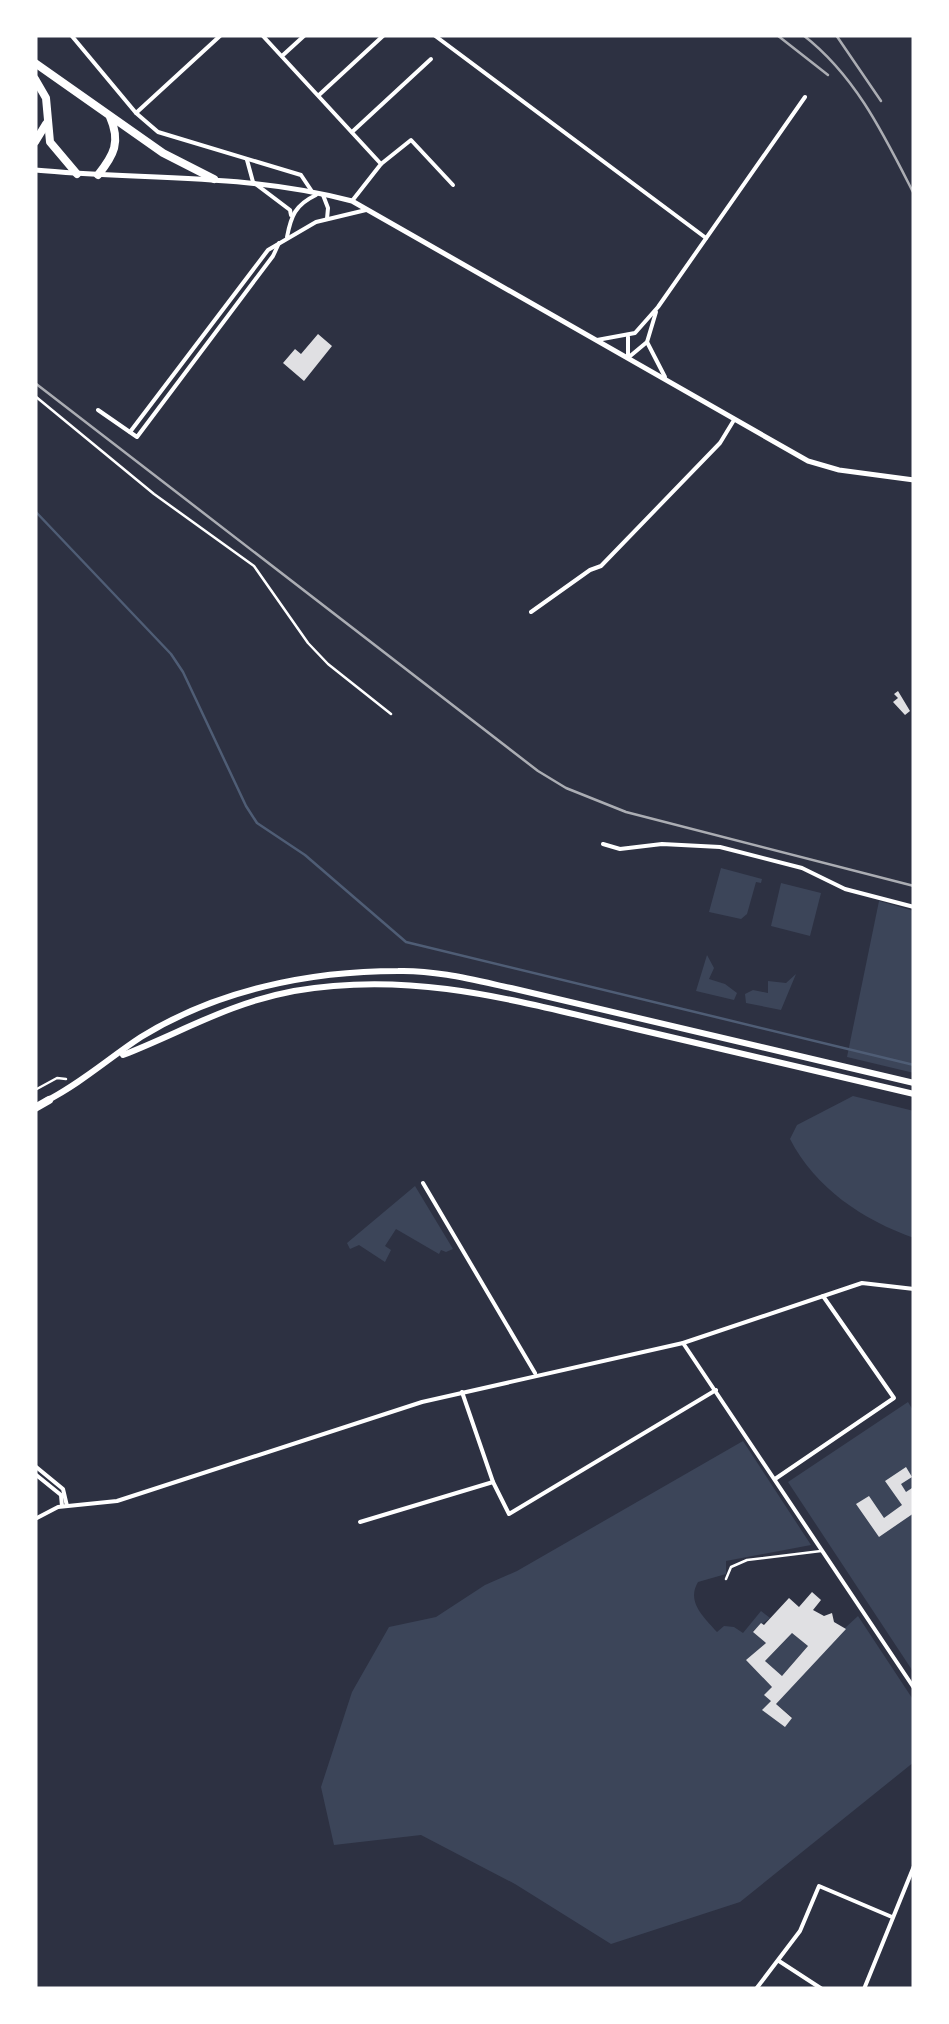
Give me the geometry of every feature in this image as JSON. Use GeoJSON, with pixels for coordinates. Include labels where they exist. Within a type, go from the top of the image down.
{"type":"FeatureCollection","features":[{"type":"Feature","properties":{"kind":"highway"},"geometry":{"type":"LineString","coordinates":[[35,63],[191,170],[214,180]]}},
{"type":"Feature","properties":{"kind":"highway"},"geometry":{"type":"LineString","coordinates":[[35,78],[46,98],[50,142],[77,174]]}},
{"type":"Feature","properties":{"kind":"highway"},"geometry":{"type":"LineString","coordinates":[[98,175],[114,155],[117,140],[110,116]]}},
{"type":"Feature","properties":{"kind":"highway"},"geometry":{"type":"LineString","coordinates":[[35,142],[46,124]]}},
{"type":"Feature","properties":{"kind":"highway"},"geometry":{"type":"LineString","coordinates":[[35,1106],[48,1100]]}},
{"type":"Feature","properties":{"kind":"main road"},"geometry":{"type":"LineString","coordinates":[[48,1100],[142,1037],[198,1009],[282,982],[400,970],[512,988],[914,1083]]}},
{"type":"Feature","properties":{"kind":"main road"},"geometry":{"type":"LineString","coordinates":[[112,1059],[244,1003],[340,985],[400,982],[452,987],[550,1008],[914,1094]]}},
{"type":"Feature","properties":{"kind":"street"},"geometry":{"type":"LineString","coordinates":[[70,35],[136,113],[158,132],[301,175],[311,190]]}},
{"type":"Feature","properties":{"kind":"street"},"geometry":{"type":"LineString","coordinates":[[136,113],[221,35]]}},
{"type":"Feature","properties":{"kind":"street"},"geometry":{"type":"LineString","coordinates":[[262,35],[381,164]]}},
{"type":"Feature","properties":{"kind":"street"},"geometry":{"type":"LineString","coordinates":[[282,56],[305,35]]}},
{"type":"Feature","properties":{"kind":"street"},"geometry":{"type":"LineString","coordinates":[[319,95],[384,35]]}},
{"type":"Feature","properties":{"kind":"street"},"geometry":{"type":"LineString","coordinates":[[434,35],[706,238]]}},
{"type":"Feature","properties":{"kind":"street"},"geometry":{"type":"LineString","coordinates":[[352,132],[431,59]]}},
{"type":"Feature","properties":{"kind":"street"},"geometry":{"type":"LineString","coordinates":[[597,340],[628,336],[658,308],[805,97]]}},
{"type":"Feature","properties":{"kind":"street"},"geometry":{"type":"LineString","coordinates":[[352,201],[381,164],[411,140],[453,185]]}},
{"type":"Feature","properties":{"kind":"street"},"geometry":{"type":"LineString","coordinates":[[247,160],[253,182],[290,210],[287,238]]}},
{"type":"Feature","properties":{"kind":"street"},"geometry":{"type":"LineString","coordinates":[[35,170],[253,182],[311,190],[352,201],[808,462],[914,480]]}},
{"type":"Feature","properties":{"kind":"street"},"geometry":{"type":"LineString","coordinates":[[291,217],[300,202],[321,192]]}},
{"type":"Feature","properties":{"kind":"street"},"geometry":{"type":"LineString","coordinates":[[321,192],[328,208],[326,218]]}},
{"type":"Feature","properties":{"kind":"street"},"geometry":{"type":"LineString","coordinates":[[130,432],[268,250],[326,218],[370,209]]}},
{"type":"Feature","properties":{"kind":"street"},"geometry":{"type":"LineString","coordinates":[[98,410],[137,437],[279,243]]}},
{"type":"Feature","properties":{"kind":"street"},"geometry":{"type":"LineString","coordinates":[[628,358],[646,342],[658,308]]}},
{"type":"Feature","properties":{"kind":"street"},"geometry":{"type":"LineString","coordinates":[[628,336],[628,358]]}},
{"type":"Feature","properties":{"kind":"street"},"geometry":{"type":"LineString","coordinates":[[646,342],[666,380]]}},
{"type":"Feature","properties":{"kind":"street"},"geometry":{"type":"LineString","coordinates":[[531,612],[601,566],[720,443],[734,420]]}},
{"type":"Feature","properties":{"kind":"street"},"geometry":{"type":"LineString","coordinates":[[603,844],[620,849],[681,844],[720,847],[802,868],[844,889],[914,907]]}},
{"type":"Feature","properties":{"kind":"street"},"geometry":{"type":"LineString","coordinates":[[423,1184],[536,1376]]}},
{"type":"Feature","properties":{"kind":"street"},"geometry":{"type":"LineString","coordinates":[[35,1518],[64,1506],[117,1501],[422,1402],[683,1343],[862,1283],[914,1289]]}},
{"type":"Feature","properties":{"kind":"street"},"geometry":{"type":"LineString","coordinates":[[775,1479],[894,1398],[823,1296]]}},
{"type":"Feature","properties":{"kind":"street"},"geometry":{"type":"LineString","coordinates":[[683,1343],[914,1688]]}},
{"type":"Feature","properties":{"kind":"street"},"geometry":{"type":"LineString","coordinates":[[462,1392],[493,1482],[509,1514],[716,1390]]}},
{"type":"Feature","properties":{"kind":"street"},"geometry":{"type":"LineString","coordinates":[[35,1466],[63,1490],[64,1506]]}},
{"type":"Feature","properties":{"kind":"street"},"geometry":{"type":"LineString","coordinates":[[35,1474],[61,1495],[64,1506]]}},
{"type":"Feature","properties":{"kind":"street"},"geometry":{"type":"LineString","coordinates":[[360,1522],[493,1482]]}},
{"type":"Feature","properties":{"kind":"street"},"geometry":{"type":"LineString","coordinates":[[864,1989],[914,1866]]}},
{"type":"Feature","properties":{"kind":"street"},"geometry":{"type":"LineString","coordinates":[[756,1989],[800,1930],[818,1886],[892,1917]]}},
{"type":"Feature","properties":{"kind":"street"},"geometry":{"type":"LineString","coordinates":[[779,1961],[822,1989]]}},
{"type":"Feature","properties":{"kind":"lane"},"geometry":{"type":"LineString","coordinates":[[35,396],[154,494],[254,566],[308,643],[391,714]]}},
{"type":"Feature","properties":{"kind":"lane"},"geometry":{"type":"LineString","coordinates":[[726,1580],[731,1567],[747,1560],[823,1550]]}},
{"type":"Feature","properties":{"kind":"path"},"geometry":{"type":"LineString","coordinates":[[35,1090],[58,1078],[77,1082]]}},
{"type":"Feature","properties":{"kind":"shaded area"},"geometry":{"type":"Polygon","coordinates":[[[721,868],[762,879],[761,883],[756,882],[747,914],[741,919],[709,912],[721,868]]]}},
{"type":"Feature","properties":{"kind":"shaded area"},"geometry":{"type":"Polygon","coordinates":[[[781,883],[821,893],[810,936],[771,926],[781,883]]]}},
{"type":"Feature","properties":{"kind":"shaded area"},"geometry":{"type":"Polygon","coordinates":[[[879,901],[914,911],[914,1073],[847,1057],[879,901]]]}},
{"type":"Feature","properties":{"kind":"shaded area"},"geometry":{"type":"Polygon","coordinates":[[[707,955],[714,968],[709,979],[737,993],[734,1000],[696,991],[707,955]]]}},
{"type":"Feature","properties":{"kind":"shaded area"},"geometry":{"type":"Polygon","coordinates":[[[796,974],[781,1010],[746,1003],[745,994],[753,990],[768,993],[768,981],[786,983],[796,974]]]}},
{"type":"Feature","properties":{"kind":"shaded area"},"geometry":{"type":"Polygon","coordinates":[[[853,1096],[914,1111],[914,1238],[877,1222],[842,1200],[813,1173],[790,1139],[797,1125],[853,1096]]]}},
{"type":"Feature","properties":{"kind":"shaded area"},"geometry":{"type":"Polygon","coordinates":[[[415,1186],[453,1249],[441,1250],[439,1254],[396,1229],[385,1246],[391,1250],[385,1262],[359,1245],[350,1249],[347,1243],[415,1186]]]}},
{"type":"Feature","properties":{"kind":"shaded area"},"geometry":{"type":"Polygon","coordinates":[[[908,1402],[914,1412],[914,1673],[788,1482],[908,1402]]]}},
{"type":"Feature","properties":{"kind":"shaded area"},"geometry":{"type":"Polygon","coordinates":[[[743,1441],[811,1545],[726,1561],[726,1574],[698,1582],[694,1596],[698,1609],[717,1632],[724,1626],[743,1633],[761,1611],[770,1618],[753,1631],[766,1643],[747,1660],[772,1687],[771,1701],[763,1710],[785,1726],[792,1717],[776,1704],[858,1616],[914,1701],[914,1762],[740,1902],[611,1944],[515,1884],[421,1835],[334,1845],[321,1787],[352,1692],[389,1627],[436,1617],[485,1585],[517,1571],[743,1441]]]}},
{"type":"Feature","properties":{"kind":"shaded area"},"geometry":{"type":"Polygon","coordinates":[[[792,1633],[808,1646],[782,1676],[765,1661],[792,1633]]]}},
{"type":"Feature","properties":{"kind":"building"},"geometry":{"type":"Polygon","coordinates":[[[318,334],[332,346],[304,381],[283,363],[295,349],[301,354],[318,334]]]}},
{"type":"Feature","properties":{"kind":"building"},"geometry":{"type":"Polygon","coordinates":[[[898,691],[910,711],[905,715],[893,702],[898,691]]]}},
{"type":"Feature","properties":{"kind":"building"},"geometry":{"type":"Polygon","coordinates":[[[906,1467],[912,1477],[901,1484],[906,1492],[914,1490],[914,1513],[879,1537],[856,1504],[869,1496],[884,1518],[902,1505],[885,1481],[906,1467]]]}},
{"type":"Feature","properties":{"kind":"building"},"geometry":{"type":"Polygon","coordinates":[[[812,1592],[821,1600],[813,1610],[824,1616],[832,1613],[834,1622],[846,1629],[776,1704],[792,1718],[785,1727],[762,1710],[771,1701],[764,1695],[772,1687],[746,1660],[766,1643],[753,1632],[761,1623],[764,1625],[789,1598],[799,1607],[812,1592]],[[792,1633],[765,1661],[782,1676],[808,1646],[792,1633]]]}},
{"type":"Feature","properties":{"kind":"waterway"},"geometry":{"type":"LineString","coordinates":[[35,511],[171,654],[257,823],[305,855],[406,942],[914,1065]]}},
{"type":"Feature","properties":{"kind":"railway"},"geometry":{"type":"LineString","coordinates":[[777,35],[828,75]]}},
{"type":"Feature","properties":{"kind":"railway"},"geometry":{"type":"LineString","coordinates":[[803,35],[854,88],[914,194]]}},
{"type":"Feature","properties":{"kind":"railway"},"geometry":{"type":"LineString","coordinates":[[836,35],[881,101]]}},
{"type":"Feature","properties":{"kind":"railway"},"geometry":{"type":"LineString","coordinates":[[35,383],[538,771],[566,788],[626,812],[914,886]]}}]}
